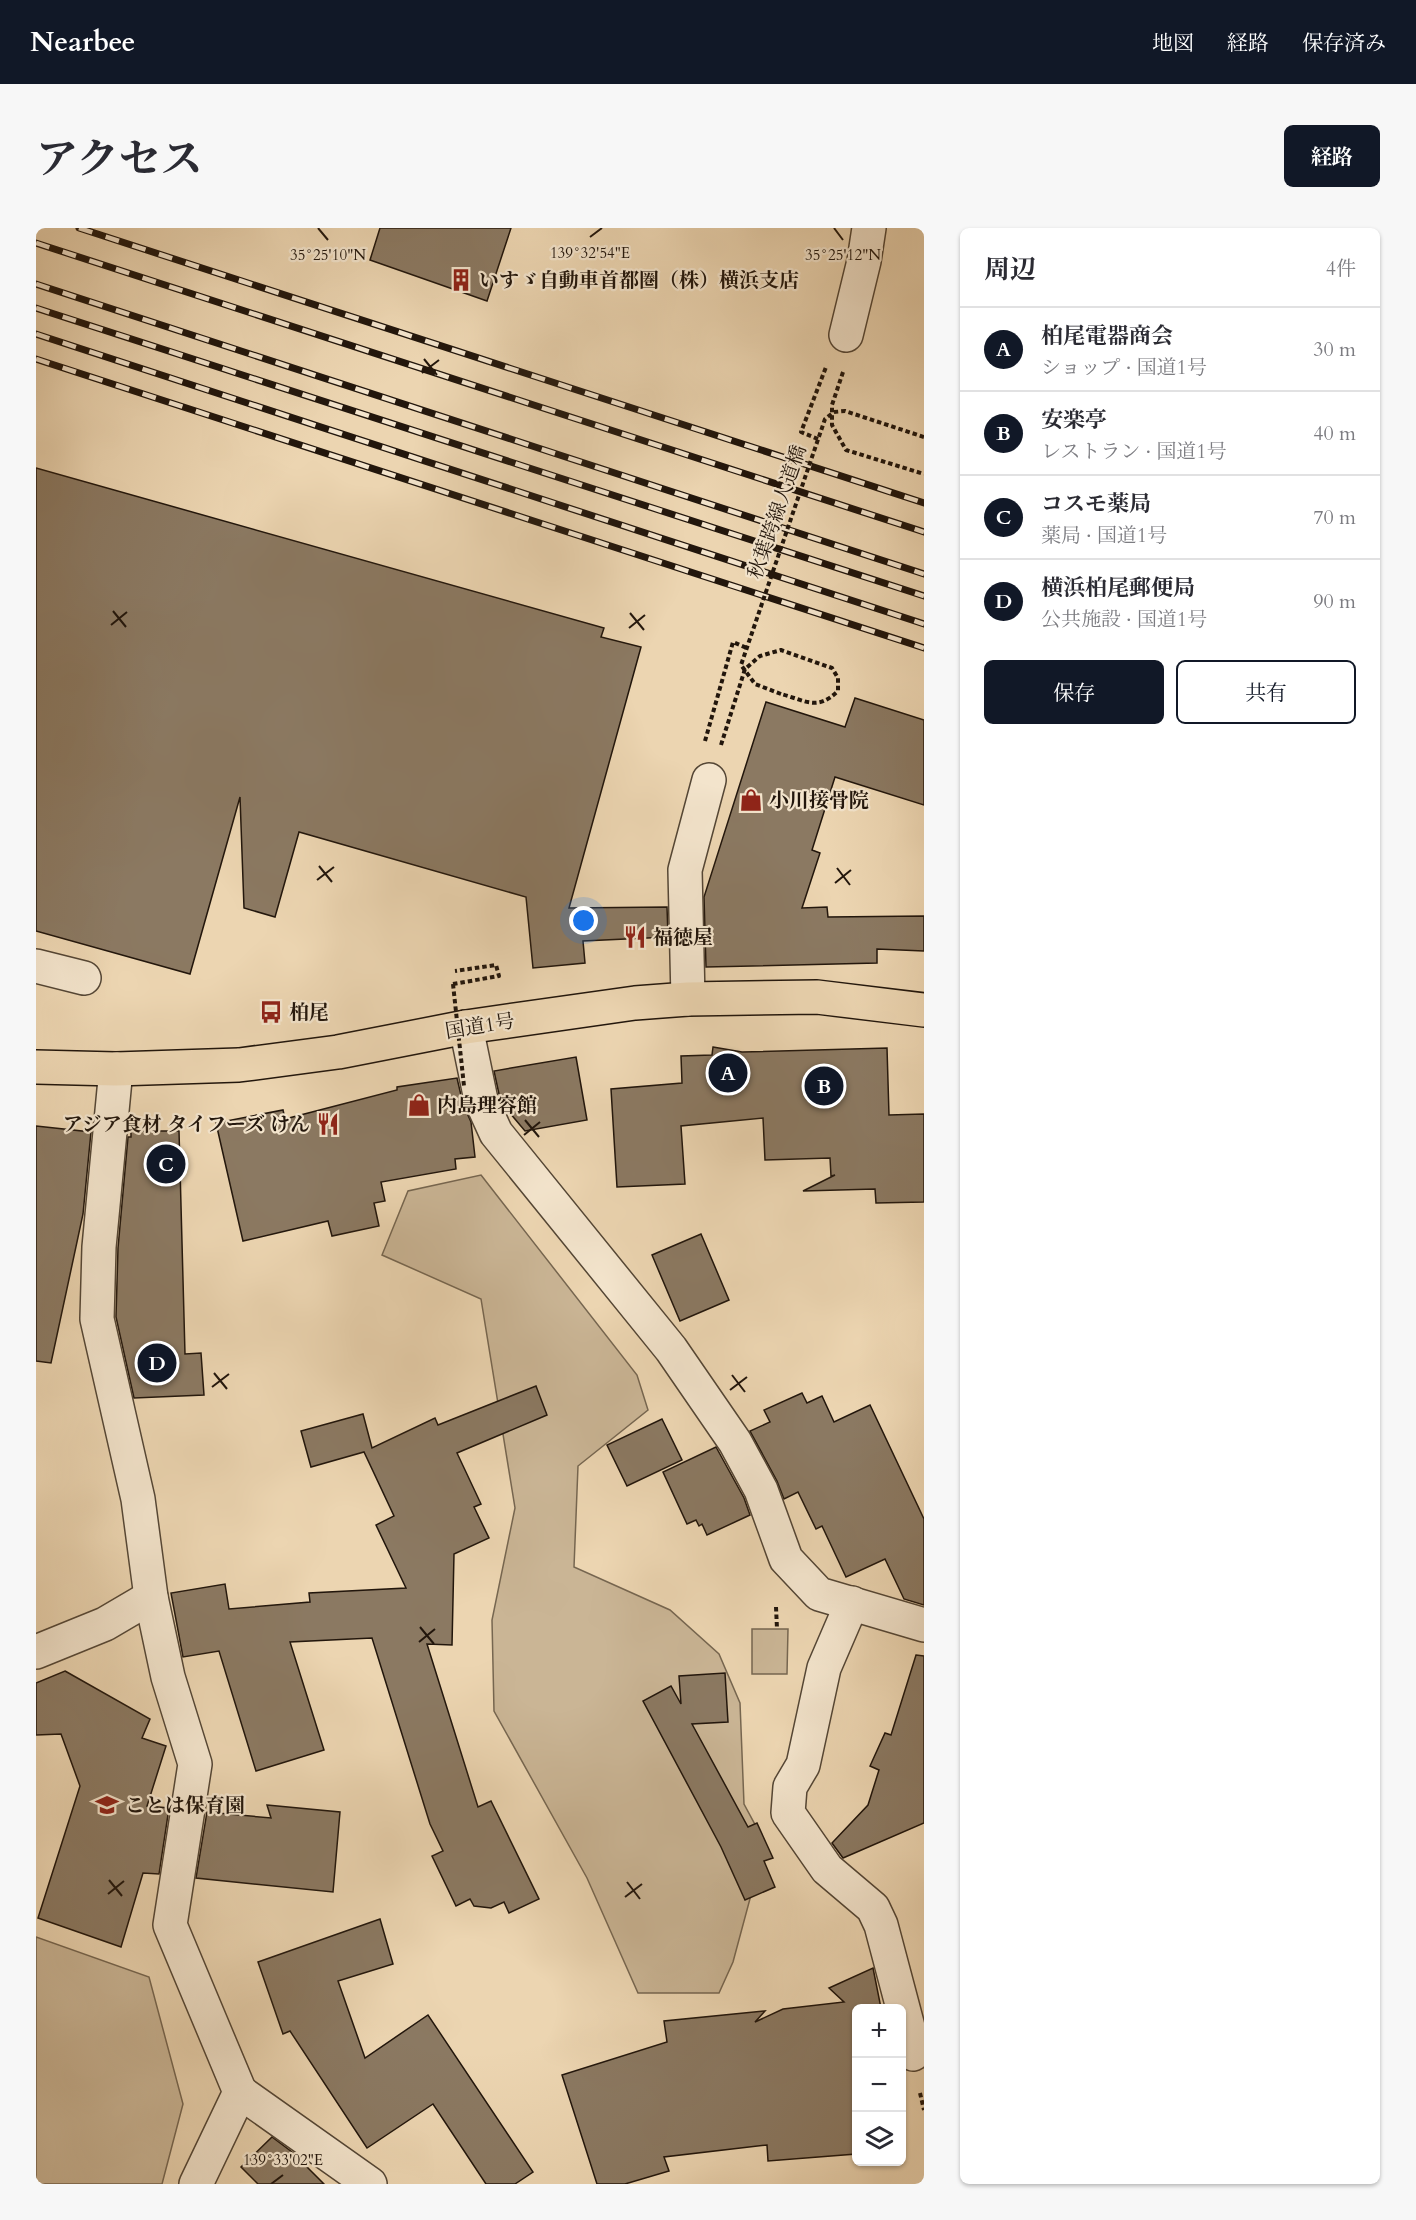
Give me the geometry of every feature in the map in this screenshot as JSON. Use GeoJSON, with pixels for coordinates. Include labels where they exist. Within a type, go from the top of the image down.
{"type":"FeatureCollection","features":[{"type":"Feature","properties":{"kind":"highway","name":"国道1号"},"geometry":{"type":"LineString","coordinates":[[36,1067],[116,1069],[239,1065],[338,1052],[466,1027],[635,1003],[687,999],[817,997],[924,1010]]}},
{"type":"Feature","properties":{"kind":"street"},"geometry":{"type":"LineString","coordinates":[[846,349],[869,228]]}},
{"type":"Feature","properties":{"kind":"street"},"geometry":{"type":"LineString","coordinates":[[687,999],[685,870],[709,780]]}},
{"type":"Feature","properties":{"kind":"street"},"geometry":{"type":"LineString","coordinates":[[36,966],[84,978]]}},
{"type":"Feature","properties":{"kind":"street"},"geometry":{"type":"LineString","coordinates":[[466,1027],[481,1100],[495,1133],[671,1349],[735,1442],[761,1490],[786,1559],[819,1594],[924,1625]]}},
{"type":"Feature","properties":{"kind":"street"},"geometry":{"type":"LineString","coordinates":[[116,1069],[99,1247],[97,1319],[138,1499],[151,1597],[168,1677],[195,1764],[170,1925],[240,2092],[370,2184]]}},
{"type":"Feature","properties":{"kind":"street"},"geometry":{"type":"LineString","coordinates":[[36,1652],[105,1624],[151,1597]]}},
{"type":"Feature","properties":{"kind":"street"},"geometry":{"type":"LineString","coordinates":[[852,1603],[824,1668],[803,1765],[790,1787],[789,1813],[827,1869],[873,1908],[881,1924],[915,2045]]}},
{"type":"Feature","properties":{"kind":"street"},"geometry":{"type":"LineString","coordinates":[[196,2184],[240,2092]]}},
{"type":"Feature","properties":{"kind":"path"},"geometry":{"type":"LineString","coordinates":[[846,349],[832,405],[831,425],[846,450],[924,474]]}},
{"type":"Feature","properties":{"kind":"path"},"geometry":{"type":"LineString","coordinates":[[818,439],[801,432],[826,365]]}},
{"type":"Feature","properties":{"kind":"path","name":"秋葉跨線人道橋"},"geometry":{"type":"LineString","coordinates":[[709,780],[745,669],[760,656],[782,651],[832,668],[838,678],[838,691],[828,701],[817,704],[754,684],[748,677],[741,665],[825,419],[834,412],[845,411],[924,438]]}},
{"type":"Feature","properties":{"kind":"path"},"geometry":{"type":"LineString","coordinates":[[710,726],[733,642],[747,648]]}},
{"type":"Feature","properties":{"kind":"path"},"geometry":{"type":"LineString","coordinates":[[455,971],[496,965],[499,976],[453,984],[464,1086]]}},
{"type":"Feature","properties":{"kind":"path"},"geometry":{"type":"LineString","coordinates":[[776,1611],[777,1629]]}},
{"type":"Feature","properties":{"kind":"shaded area"},"geometry":{"type":"Polygon","coordinates":[[[481,1175],[637,1375],[648,1410],[578,1466],[574,1567],[670,1610],[719,1654],[740,1703],[744,1804],[765,1843],[733,1962],[719,1993],[638,1993],[587,1878],[494,1711],[492,1620],[515,1508],[481,1299],[382,1255],[408,1191],[481,1175]]]}},
{"type":"Feature","properties":{"kind":"shaded area"},"geometry":{"type":"Polygon","coordinates":[[[752,1629],[788,1629],[787,1674],[752,1674],[752,1629]]]}},
{"type":"Feature","properties":{"kind":"shaded area"},"geometry":{"type":"Polygon","coordinates":[[[36,1937],[149,1977],[183,2104],[162,2184],[36,2184],[36,1937]]]}},
{"type":"Feature","properties":{"kind":"building","name":"いすゞ自動車首都圏（株）横浜支店"},"geometry":{"type":"Polygon","coordinates":[[[380,228],[511,228],[487,301],[370,260],[380,228]]]}},
{"type":"Feature","properties":{"kind":"building"},"geometry":{"type":"Polygon","coordinates":[[[36,468],[604,628],[601,637],[641,647],[569,908],[667,907],[668,937],[583,941],[585,963],[533,968],[526,897],[299,832],[275,917],[244,908],[240,797],[190,974],[36,931],[36,468]]]}},
{"type":"Feature","properties":{"kind":"building"},"geometry":{"type":"Polygon","coordinates":[[[855,698],[924,720],[924,805],[835,777],[812,850],[820,853],[802,908],[827,907],[828,917],[924,916],[924,951],[877,949],[877,963],[706,967],[704,897],[766,702],[845,727],[855,698]]]}},
{"type":"Feature","properties":{"kind":"building"},"geometry":{"type":"Polygon","coordinates":[[[713,1047],[742,1052],[887,1048],[889,1115],[924,1114],[924,1202],[876,1203],[875,1189],[803,1191],[835,1175],[831,1176],[830,1158],[765,1160],[763,1118],[681,1126],[685,1184],[617,1187],[611,1089],[682,1083],[681,1056],[712,1055],[713,1047]]]}},
{"type":"Feature","properties":{"kind":"building"},"geometry":{"type":"Polygon","coordinates":[[[576,1057],[587,1120],[525,1131],[504,1106],[494,1071],[576,1057]]]}},
{"type":"Feature","properties":{"kind":"building"},"geometry":{"type":"Polygon","coordinates":[[[457,1078],[463,1104],[471,1122],[475,1157],[455,1159],[456,1169],[381,1182],[385,1201],[374,1203],[379,1226],[332,1236],[328,1221],[243,1241],[216,1123],[283,1110],[285,1119],[397,1090],[397,1087],[457,1078]]]}},
{"type":"Feature","properties":{"kind":"building"},"geometry":{"type":"Polygon","coordinates":[[[36,1126],[91,1132],[83,1214],[51,1363],[36,1361],[36,1126]]]}},
{"type":"Feature","properties":{"kind":"building"},"geometry":{"type":"Polygon","coordinates":[[[131,1131],[179,1131],[185,1354],[201,1353],[204,1395],[134,1398],[116,1317],[118,1248],[128,1137],[131,1137],[131,1131]]]}},
{"type":"Feature","properties":{"kind":"building"},"geometry":{"type":"Polygon","coordinates":[[[701,1234],[729,1300],[680,1321],[652,1255],[701,1234]]]}},
{"type":"Feature","properties":{"kind":"building"},"geometry":{"type":"Polygon","coordinates":[[[536,1386],[547,1415],[457,1453],[481,1504],[474,1507],[489,1538],[454,1554],[452,1645],[427,1644],[478,1807],[491,1801],[539,1899],[509,1913],[504,1902],[491,1908],[474,1906],[470,1899],[456,1906],[432,1856],[443,1851],[430,1824],[372,1638],[290,1642],[324,1750],[256,1771],[219,1651],[183,1657],[171,1593],[225,1584],[229,1609],[310,1602],[309,1593],[406,1588],[376,1525],[394,1516],[364,1452],[311,1467],[301,1431],[363,1414],[372,1448],[435,1418],[438,1425],[536,1386]]]}},
{"type":"Feature","properties":{"kind":"building"},"geometry":{"type":"Polygon","coordinates":[[[802,1393],[807,1403],[822,1396],[834,1422],[870,1405],[924,1519],[924,1605],[904,1599],[885,1559],[846,1577],[822,1526],[816,1529],[798,1492],[784,1499],[750,1431],[770,1422],[764,1410],[802,1393]]]}},
{"type":"Feature","properties":{"kind":"building"},"geometry":{"type":"Polygon","coordinates":[[[662,1419],[682,1460],[627,1486],[607,1445],[662,1419]]]}},
{"type":"Feature","properties":{"kind":"building"},"geometry":{"type":"Polygon","coordinates":[[[716,1447],[744,1498],[750,1515],[707,1535],[702,1524],[699,1526],[696,1520],[687,1524],[663,1472],[716,1447]]]}},
{"type":"Feature","properties":{"kind":"building"},"geometry":{"type":"Polygon","coordinates":[[[916,1655],[924,1656],[924,1823],[843,1858],[832,1843],[868,1805],[879,1770],[870,1766],[885,1733],[891,1735],[916,1655]]]}},
{"type":"Feature","properties":{"kind":"building"},"geometry":{"type":"Polygon","coordinates":[[[65,1671],[150,1719],[142,1738],[166,1746],[147,1806],[169,1808],[159,1874],[143,1873],[121,1947],[38,1918],[80,1786],[61,1734],[36,1735],[36,1683],[65,1671]]]}},
{"type":"Feature","properties":{"kind":"building"},"geometry":{"type":"Polygon","coordinates":[[[725,1673],[728,1722],[692,1724],[748,1827],[757,1823],[773,1858],[764,1861],[775,1887],[745,1900],[721,1847],[643,1701],[671,1686],[681,1704],[679,1676],[725,1673]]]}},
{"type":"Feature","properties":{"kind":"building"},"geometry":{"type":"Polygon","coordinates":[[[267,1805],[340,1812],[333,1892],[196,1878],[207,1812],[271,1818],[267,1805]]]}},
{"type":"Feature","properties":{"kind":"building"},"geometry":{"type":"Polygon","coordinates":[[[380,1919],[393,1964],[338,1981],[365,2058],[428,2015],[533,2172],[515,2184],[486,2184],[433,2104],[367,2148],[290,2031],[283,2034],[258,1962],[380,1919]]]}},
{"type":"Feature","properties":{"kind":"building"},"geometry":{"type":"Polygon","coordinates":[[[873,1968],[880,2004],[852,2004],[852,2154],[768,2161],[767,2145],[664,2157],[669,2171],[625,2184],[597,2184],[562,2075],[667,2042],[664,2021],[765,2011],[755,2022],[783,2009],[844,2002],[829,1988],[873,1968]]]}},
{"type":"Feature","properties":{"kind":"building"},"geometry":{"type":"Polygon","coordinates":[[[272,2137],[292,2152],[324,2184],[258,2184],[241,2167],[272,2137]]]}},
{"type":"Feature","properties":{"kind":"railway"},"geometry":{"type":"LineString","coordinates":[[79,228],[924,503]]}},
{"type":"Feature","properties":{"kind":"railway"},"geometry":{"type":"LineString","coordinates":[[36,243],[924,532]]}},
{"type":"Feature","properties":{"kind":"railway"},"geometry":{"type":"LineString","coordinates":[[36,284],[924,574]]}},
{"type":"Feature","properties":{"kind":"railway"},"geometry":{"type":"LineString","coordinates":[[36,308],[924,596]]}},
{"type":"Feature","properties":{"kind":"railway"},"geometry":{"type":"LineString","coordinates":[[36,334],[924,624]]}},
{"type":"Feature","properties":{"kind":"railway"},"geometry":{"type":"LineString","coordinates":[[36,359],[924,648]]}},
{"type":"Feature","properties":{"kind":"place","name":"いすゞ自動車首都圏（株）横浜支店"},"geometry":{"type":"Point","coordinates":[461,280]}},
{"type":"Feature","properties":{"kind":"place","name":"小川接骨院"},"geometry":{"type":"Point","coordinates":[751,800]}},
{"type":"Feature","properties":{"kind":"place","name":"福徳屋"},"geometry":{"type":"Point","coordinates":[635,937]}},
{"type":"Feature","properties":{"kind":"place","name":"柏尾"},"geometry":{"type":"Point","coordinates":[271,1012]}},
{"type":"Feature","properties":{"kind":"place","name":"柏尾電器商会"},"geometry":{"type":"Point","coordinates":[728,1073]}},
{"type":"Feature","properties":{"kind":"place","name":"安楽亭"},"geometry":{"type":"Point","coordinates":[824,1086]}},
{"type":"Feature","properties":{"kind":"place","name":"内島理容館"},"geometry":{"type":"Point","coordinates":[419,1105]}},
{"type":"Feature","properties":{"kind":"place","name":"アジア食材 タイフーズ けん"},"geometry":{"type":"Point","coordinates":[328,1124]}},
{"type":"Feature","properties":{"kind":"place","name":"コスモ薬局"},"geometry":{"type":"Point","coordinates":[166,1164]}},
{"type":"Feature","properties":{"kind":"place","name":"横浜柏尾郵便局"},"geometry":{"type":"Point","coordinates":[157,1363]}},
{"type":"Feature","properties":{"kind":"place","name":"ことは保育園"},"geometry":{"type":"Point","coordinates":[107,1805]}}]}
